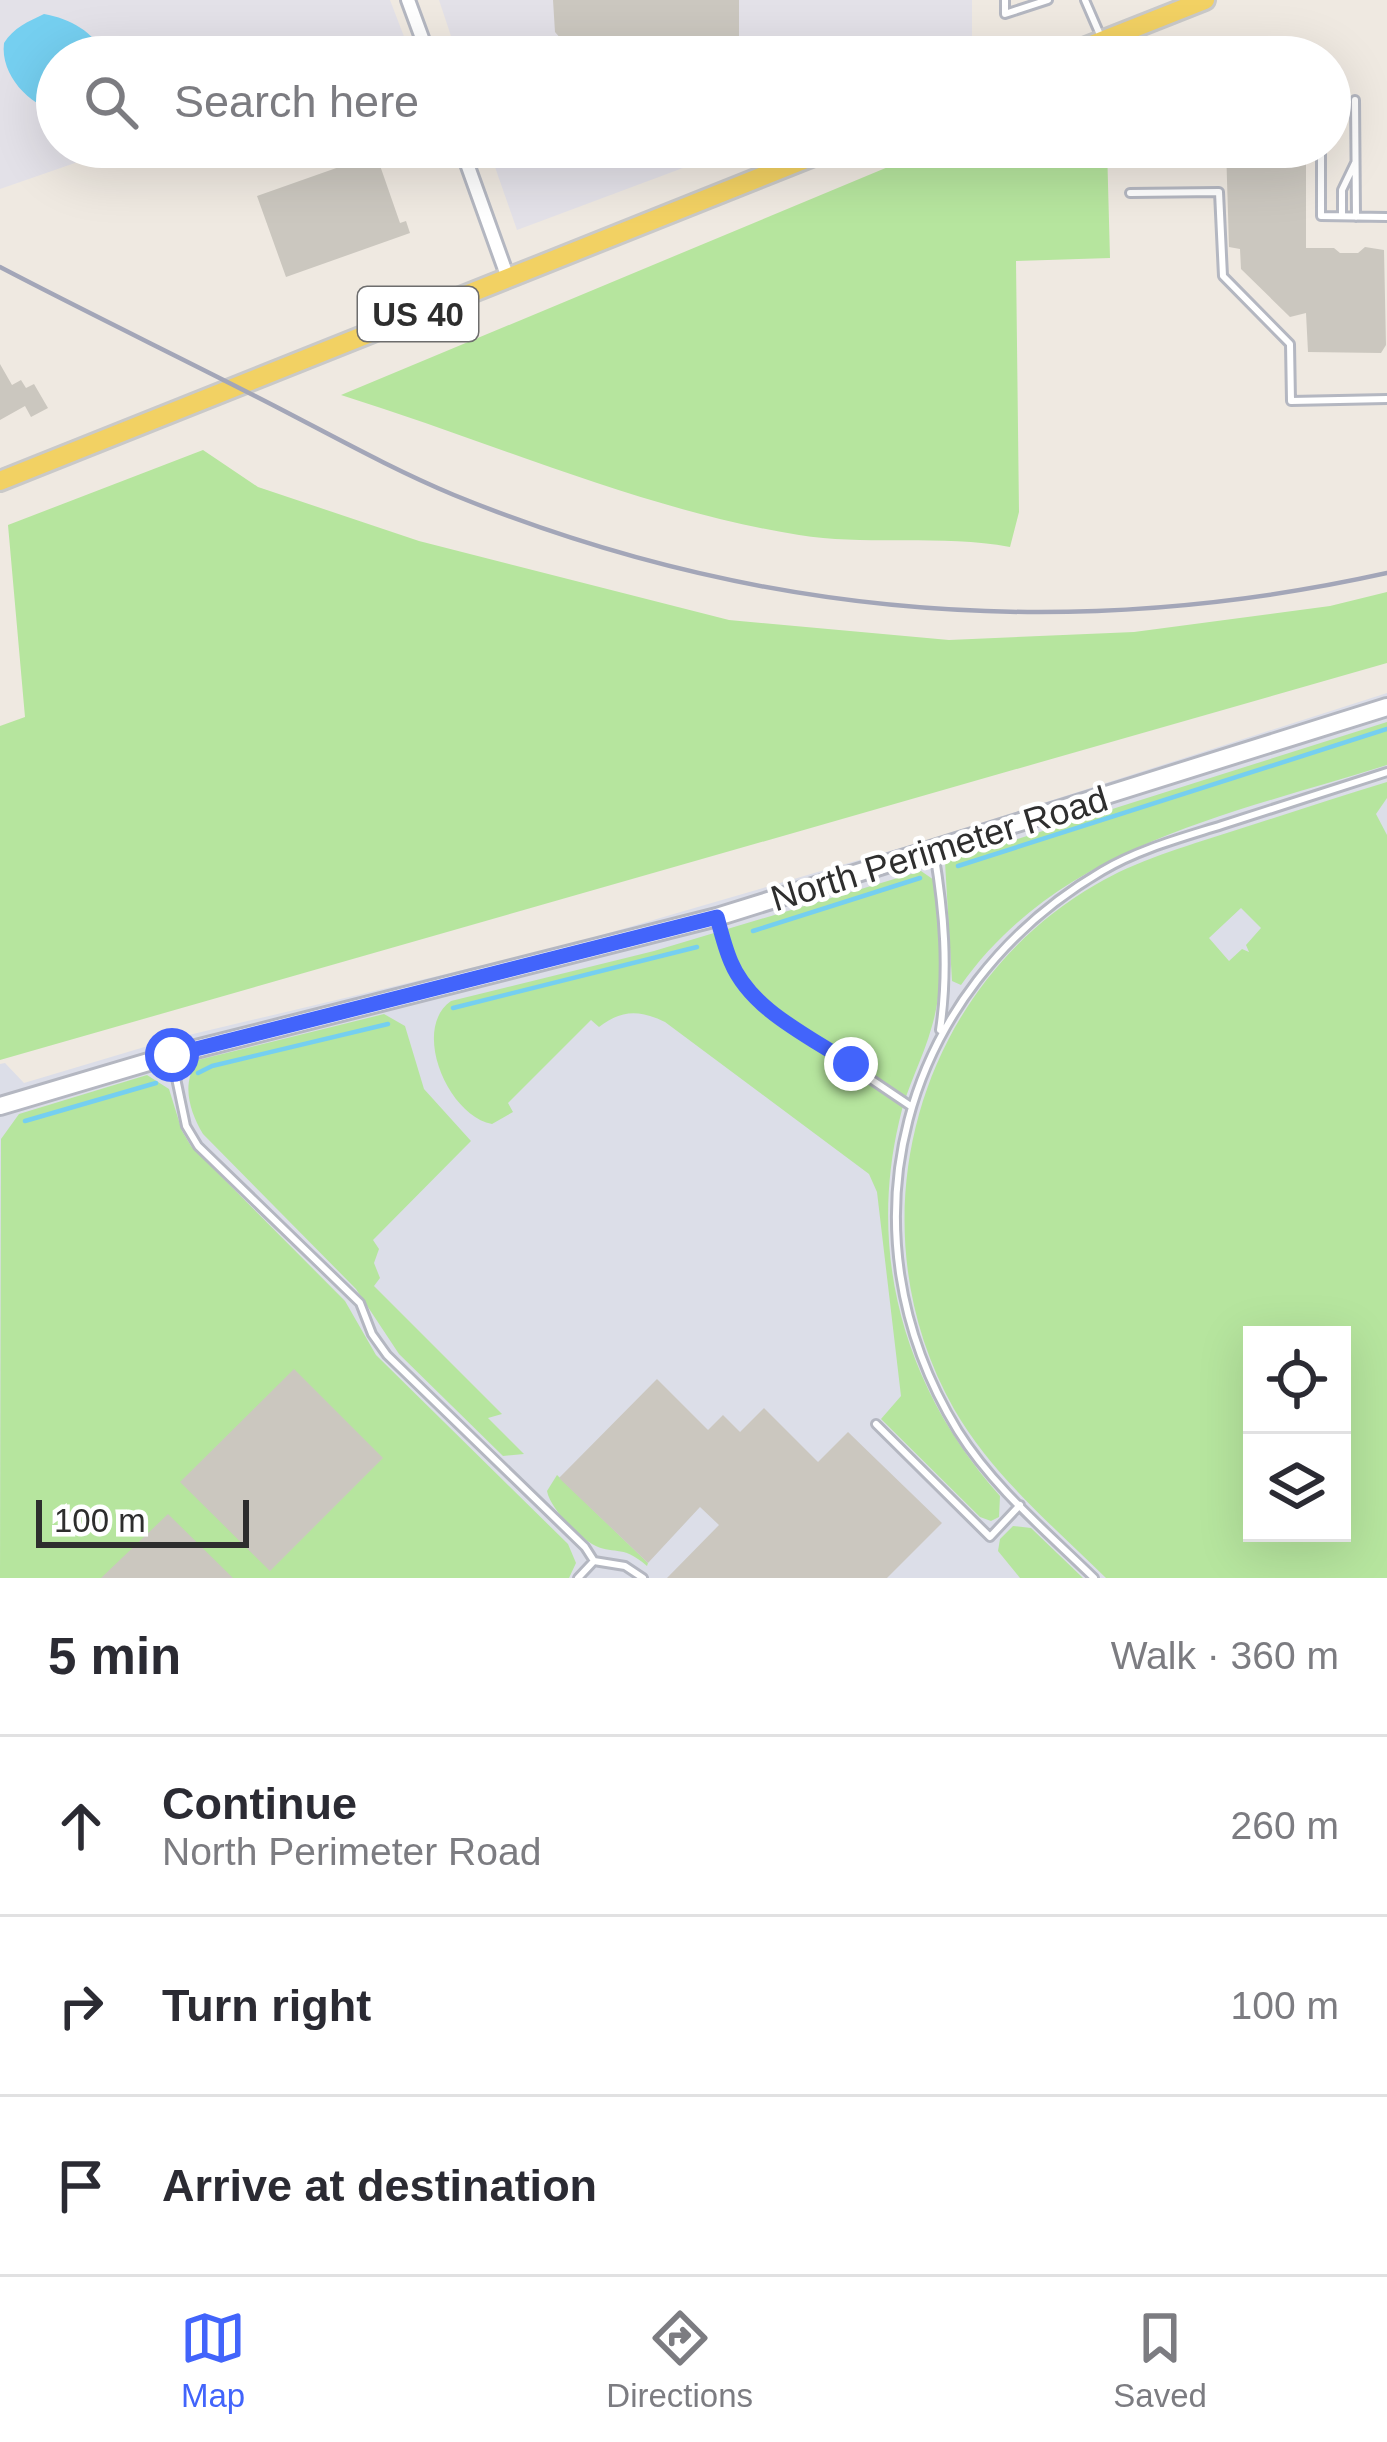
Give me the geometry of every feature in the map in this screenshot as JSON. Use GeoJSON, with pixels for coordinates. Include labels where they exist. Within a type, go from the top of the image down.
{"type":"FeatureCollection","features":[{"type":"Feature","properties":{"kind":"main road"},"geometry":{"type":"LineString","coordinates":[[1113,36],[1204,0]]}},
{"type":"Feature","properties":{"kind":"main road","name":"US 40"},"geometry":{"type":"LineString","coordinates":[[0,481],[783,168]]}},
{"type":"Feature","properties":{"kind":"street"},"geometry":{"type":"LineString","coordinates":[[408,0],[421,36]]}},
{"type":"Feature","properties":{"kind":"street"},"geometry":{"type":"LineString","coordinates":[[469,168],[508,278]]}},
{"type":"Feature","properties":{"kind":"street","name":"North Perimeter Road"},"geometry":{"type":"LineString","coordinates":[[0,1106],[172,1055],[717,917],[1387,707]]}},
{"type":"Feature","properties":{"kind":"lane"},"geometry":{"type":"LineString","coordinates":[[1005,0],[1005,14],[1048,0]]}},
{"type":"Feature","properties":{"kind":"lane"},"geometry":{"type":"LineString","coordinates":[[1085,0],[1101,36]]}},
{"type":"Feature","properties":{"kind":"lane"},"geometry":{"type":"LineString","coordinates":[[1355,100],[1356,217]]}},
{"type":"Feature","properties":{"kind":"lane"},"geometry":{"type":"LineString","coordinates":[[1342,216],[1342,190],[1355,161]]}},
{"type":"Feature","properties":{"kind":"lane"},"geometry":{"type":"LineString","coordinates":[[1322,168],[1322,216],[1387,217]]}},
{"type":"Feature","properties":{"kind":"lane"},"geometry":{"type":"LineString","coordinates":[[1130,193],[1220,192],[1223,277],[1290,344],[1291,401],[1387,399]]}},
{"type":"Feature","properties":{"kind":"lane"},"geometry":{"type":"LineString","coordinates":[[938,1039],[1002,948],[1044,909],[1106,869],[1164,844],[1387,772]]}},
{"type":"Feature","properties":{"kind":"lane"},"geometry":{"type":"LineString","coordinates":[[933,851],[946,930],[945,998],[938,1039],[912,1107],[899,1163],[897,1250],[906,1307],[926,1369],[947,1412],[988,1472],[1094,1578]]}},
{"type":"Feature","properties":{"kind":"lane"},"geometry":{"type":"LineString","coordinates":[[717,917],[731,963],[747,990],[773,1013],[912,1107]]}},
{"type":"Feature","properties":{"kind":"lane"},"geometry":{"type":"LineString","coordinates":[[172,1055],[186,1126],[198,1146],[360,1303],[379,1346],[594,1561],[625,1566],[643,1578]]}},
{"type":"Feature","properties":{"kind":"lane"},"geometry":{"type":"LineString","coordinates":[[876,1424],[990,1537],[1019,1505]]}},
{"type":"Feature","properties":{"kind":"lane"},"geometry":{"type":"LineString","coordinates":[[578,1578],[594,1561]]}},
{"type":"Feature","properties":{"kind":"shaded area"},"geometry":{"type":"Polygon","coordinates":[[[0,0],[390,0],[404,36],[36,36],[36,168],[60,168],[0,189],[0,0]]]}},
{"type":"Feature","properties":{"kind":"shaded area"},"geometry":{"type":"Polygon","coordinates":[[[439,0],[972,0],[972,36],[451,36],[439,0]]]}},
{"type":"Feature","properties":{"kind":"shaded area"},"geometry":{"type":"Polygon","coordinates":[[[495,168],[683,168],[517,230],[495,168]]]}},
{"type":"Feature","properties":{"kind":"shaded area"},"geometry":{"type":"Polygon","coordinates":[[[1387,693],[1387,1578],[0,1578],[0,1064],[5,1063],[24,1083],[168,1040],[564,946],[931,839],[1387,693]]]}},
{"type":"Feature","properties":{"kind":"green space"},"geometry":{"type":"Polygon","coordinates":[[[886,168],[1108,168],[1110,258],[1016,261],[1019,512],[1010,547],[825,538],[740,524],[625,492],[341,395],[886,168]]]}},
{"type":"Feature","properties":{"kind":"green space"},"geometry":{"type":"Polygon","coordinates":[[[203,450],[258,487],[419,541],[729,620],[949,640],[1134,632],[1330,606],[1387,592],[1387,663],[0,1060],[0,726],[25,717],[8,525],[203,450]]]}},
{"type":"Feature","properties":{"kind":"green space"},"geometry":{"type":"Polygon","coordinates":[[[1387,722],[1387,765],[1211,819],[1099,867],[1048,898],[1001,937],[961,985],[952,981],[945,862],[1387,722]]]}},
{"type":"Feature","properties":{"kind":"green space"},"geometry":{"type":"Polygon","coordinates":[[[1387,782],[1387,798],[1376,814],[1387,835],[1387,1578],[1106,1578],[986,1456],[954,1409],[923,1339],[907,1265],[906,1191],[918,1118],[944,1049],[982,986],[1033,930],[1095,885],[1178,849],[1387,782]],[[1241,908],[1209,938],[1229,961],[1242,949],[1249,952],[1246,945],[1261,928],[1241,908]]]}},
{"type":"Feature","properties":{"kind":"green space"},"geometry":{"type":"Polygon","coordinates":[[[921,871],[934,880],[940,972],[932,1026],[902,1109],[890,1173],[892,1273],[919,1368],[940,1413],[1000,1496],[999,1517],[991,1521],[980,1517],[881,1419],[901,1396],[877,1192],[869,1174],[665,1022],[647,1015],[623,1014],[599,1027],[591,1020],[508,1103],[513,1112],[492,1124],[461,1105],[440,1070],[435,1050],[439,1014],[451,1001],[654,951],[921,871]]]}},
{"type":"Feature","properties":{"kind":"green space"},"geometry":{"type":"Polygon","coordinates":[[[384,1014],[405,1026],[424,1089],[471,1141],[373,1240],[379,1249],[374,1263],[380,1278],[374,1286],[502,1414],[488,1418],[524,1454],[503,1456],[399,1354],[356,1289],[203,1134],[194,1116],[188,1087],[198,1060],[384,1014]]]}},
{"type":"Feature","properties":{"kind":"green space"},"geometry":{"type":"Polygon","coordinates":[[[147,1075],[169,1089],[191,1146],[345,1301],[376,1355],[568,1544],[576,1563],[569,1578],[0,1578],[1,1139],[19,1114],[147,1075]]]}},
{"type":"Feature","properties":{"kind":"green space"},"geometry":{"type":"Polygon","coordinates":[[[557,1475],[647,1566],[624,1552],[592,1544],[572,1528],[547,1491],[557,1475]]]}},
{"type":"Feature","properties":{"kind":"green space"},"geometry":{"type":"Polygon","coordinates":[[[1013,1526],[1031,1528],[1083,1578],[1020,1578],[998,1551],[1000,1539],[1013,1526]]]}},
{"type":"Feature","properties":{"kind":"water"},"geometry":{"type":"Polygon","coordinates":[[[44,14],[63,19],[90,36],[36,36],[36,102],[12,77],[4,55],[4,43],[44,14]]]}},
{"type":"Feature","properties":{"kind":"building"},"geometry":{"type":"Polygon","coordinates":[[[553,0],[739,0],[739,36],[558,36],[553,0]]]}},
{"type":"Feature","properties":{"kind":"building"},"geometry":{"type":"Polygon","coordinates":[[[336,168],[381,168],[400,223],[406,221],[410,233],[286,277],[257,196],[336,168]]]}},
{"type":"Feature","properties":{"kind":"building"},"geometry":{"type":"Polygon","coordinates":[[[1227,168],[1306,168],[1306,248],[1334,248],[1340,253],[1358,253],[1365,247],[1384,250],[1386,345],[1381,353],[1308,352],[1306,313],[1290,317],[1241,269],[1240,249],[1229,247],[1227,168]]]}},
{"type":"Feature","properties":{"kind":"building"},"geometry":{"type":"Polygon","coordinates":[[[0,364],[12,385],[21,380],[26,388],[34,384],[48,408],[31,417],[25,406],[0,420],[0,364]]]}},
{"type":"Feature","properties":{"kind":"building"},"geometry":{"type":"Polygon","coordinates":[[[294,1369],[383,1458],[270,1571],[180,1482],[294,1369]]]}},
{"type":"Feature","properties":{"kind":"building"},"geometry":{"type":"Polygon","coordinates":[[[657,1379],[708,1430],[723,1415],[740,1432],[764,1408],[818,1462],[848,1432],[942,1523],[887,1578],[667,1578],[719,1525],[700,1507],[648,1563],[559,1478],[657,1379]]]}},
{"type":"Feature","properties":{"kind":"building"},"geometry":{"type":"Polygon","coordinates":[[[168,1514],[233,1578],[101,1578],[168,1514]]]}},
{"type":"Feature","properties":{"kind":"waterway"},"geometry":{"type":"LineString","coordinates":[[958,866],[1387,729]]}},
{"type":"Feature","properties":{"kind":"waterway"},"geometry":{"type":"LineString","coordinates":[[753,931],[920,878]]}},
{"type":"Feature","properties":{"kind":"waterway"},"geometry":{"type":"LineString","coordinates":[[453,1008],[697,947]]}},
{"type":"Feature","properties":{"kind":"waterway"},"geometry":{"type":"LineString","coordinates":[[198,1073],[388,1024]]}},
{"type":"Feature","properties":{"kind":"waterway"},"geometry":{"type":"LineString","coordinates":[[25,1121],[156,1083]]}},
{"type":"Feature","properties":{"kind":"railway"},"geometry":{"type":"LineString","coordinates":[[0,267],[429,484],[568,537],[683,569],[798,593],[915,607],[1031,612],[1149,608],[1268,595],[1387,573]]}},
{"type":"Feature","properties":{"kind":"route"},"geometry":{"type":"LineString","coordinates":[[172,1055],[717,917],[731,963],[747,990],[773,1013],[851,1064]]}}]}
